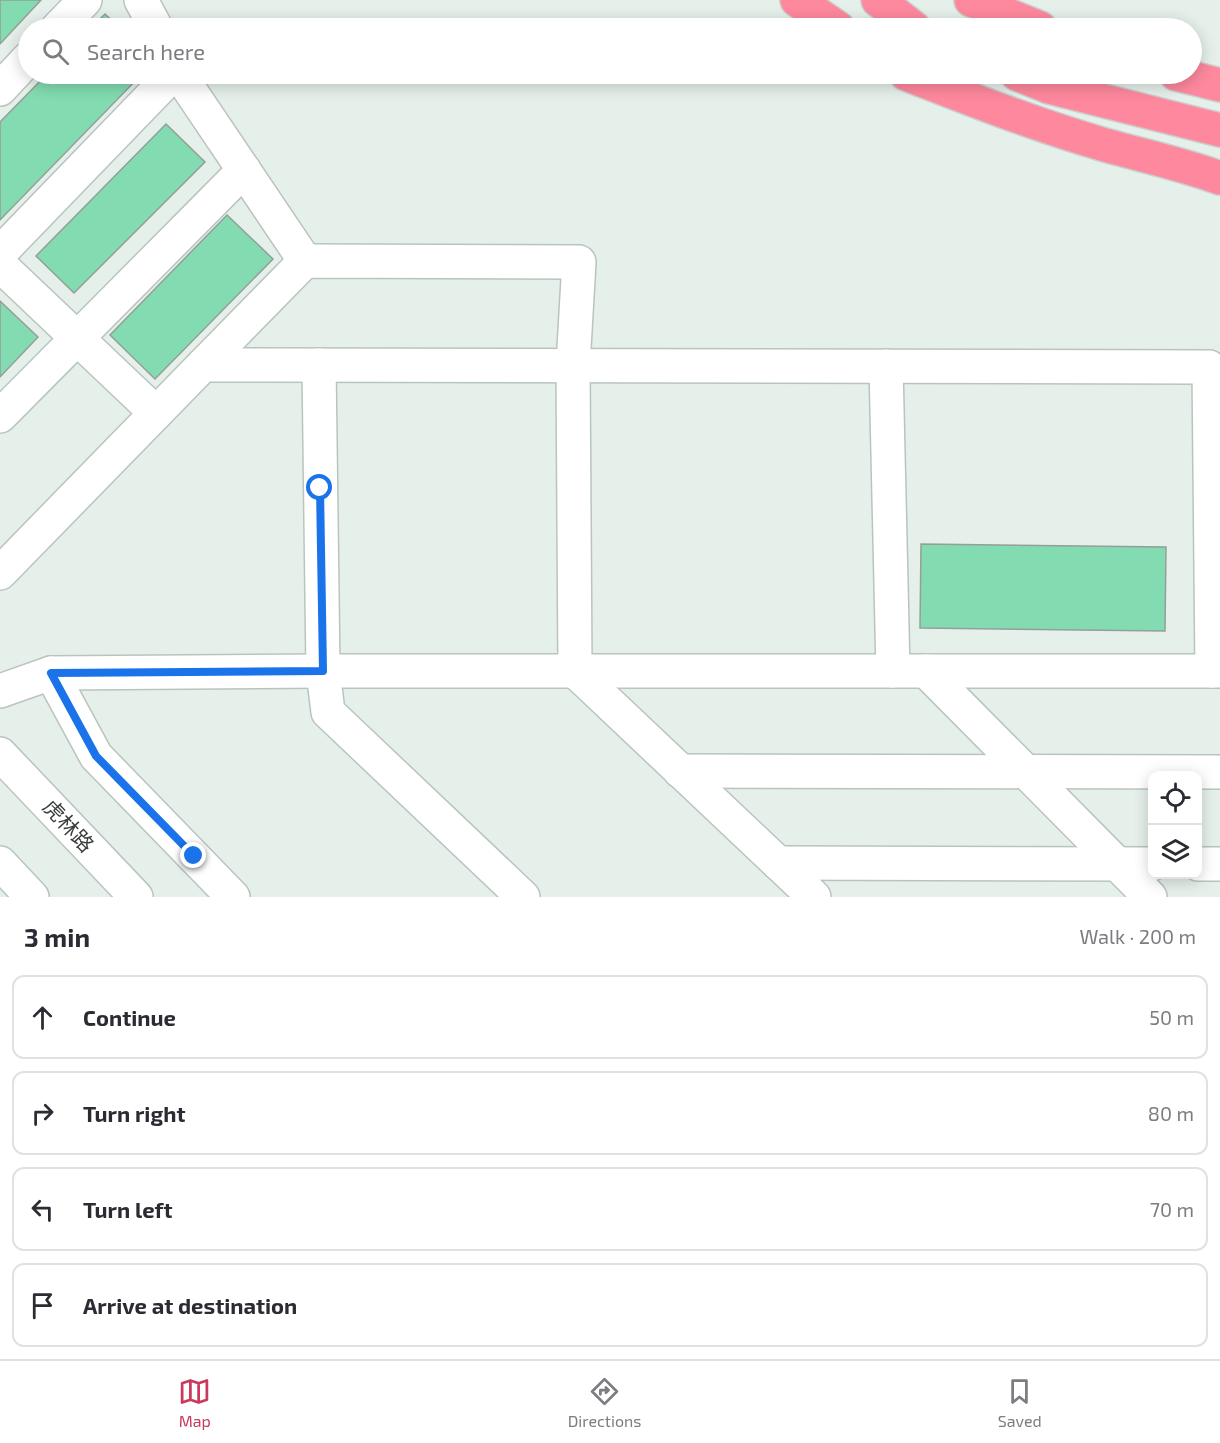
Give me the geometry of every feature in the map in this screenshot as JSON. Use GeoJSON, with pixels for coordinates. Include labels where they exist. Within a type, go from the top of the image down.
{"type":"FeatureCollection","features":[{"type":"Feature","properties":{"kind":"highway"},"geometry":{"type":"LineString","coordinates":[[797,0],[823,18]]}},
{"type":"Feature","properties":{"kind":"highway"},"geometry":{"type":"LineString","coordinates":[[878,0],[901,18]]}},
{"type":"Feature","properties":{"kind":"highway"},"geometry":{"type":"LineString","coordinates":[[971,0],[1015,18]]}},
{"type":"Feature","properties":{"kind":"highway"},"geometry":{"type":"LineString","coordinates":[[1202,80],[1220,85]]}},
{"type":"Feature","properties":{"kind":"highway"},"geometry":{"type":"LineString","coordinates":[[931,84],[999,111],[1220,178]]}},
{"type":"Feature","properties":{"kind":"highway"},"geometry":{"type":"LineString","coordinates":[[1042,84],[1220,130]]}},
{"type":"Feature","properties":{"kind":"street"},"geometry":{"type":"LineString","coordinates":[[68,18],[85,0]]}},
{"type":"Feature","properties":{"kind":"street"},"geometry":{"type":"LineString","coordinates":[[141,0],[151,18]]}},
{"type":"Feature","properties":{"kind":"street"},"geometry":{"type":"LineString","coordinates":[[0,89],[18,70]]}},
{"type":"Feature","properties":{"kind":"street"},"geometry":{"type":"LineString","coordinates":[[0,253],[163,84]]}},
{"type":"Feature","properties":{"kind":"street"},"geometry":{"type":"LineString","coordinates":[[186,84],[305,261]]}},
{"type":"Feature","properties":{"kind":"street"},"geometry":{"type":"LineString","coordinates":[[0,416],[244,170]]}},
{"type":"Feature","properties":{"kind":"street"},"geometry":{"type":"LineString","coordinates":[[0,573],[305,261],[579,262],[573,365],[575,671],[814,897]]}},
{"type":"Feature","properties":{"kind":"street"},"geometry":{"type":"LineString","coordinates":[[0,265],[156,413]]}},
{"type":"Feature","properties":{"kind":"street"},"geometry":{"type":"LineString","coordinates":[[0,691],[51,673],[1216,672],[1214,364],[203,365]]}},
{"type":"Feature","properties":{"kind":"street"},"geometry":{"type":"LineString","coordinates":[[319,365],[323,671],[328,712],[523,897]]}},
{"type":"Feature","properties":{"kind":"street"},"geometry":{"type":"LineString","coordinates":[[886,366],[892,672]]}},
{"type":"Feature","properties":{"kind":"street"},"geometry":{"type":"LineString","coordinates":[[926,672],[1150,897]]}},
{"type":"Feature","properties":{"kind":"street"},"geometry":{"type":"LineString","coordinates":[[51,673],[96,756],[232,897]]}},
{"type":"Feature","properties":{"kind":"street","name":"虎林路"},"geometry":{"type":"LineString","coordinates":[[0,754],[136,897]]}},
{"type":"Feature","properties":{"kind":"street"},"geometry":{"type":"LineString","coordinates":[[680,771],[1220,772]]}},
{"type":"Feature","properties":{"kind":"street"},"geometry":{"type":"LineString","coordinates":[[0,863],[32,897]]}},
{"type":"Feature","properties":{"kind":"street"},"geometry":{"type":"LineString","coordinates":[[778,863],[1148,864]]}},
{"type":"Feature","properties":{"kind":"street"},"geometry":{"type":"LineString","coordinates":[[1202,864],[1220,864]]}},
{"type":"Feature","properties":{"kind":"building"},"geometry":{"type":"Polygon","coordinates":[[[0,0],[41,0],[24,18],[18,18],[18,25],[0,44],[0,0]]]}},
{"type":"Feature","properties":{"kind":"building"},"geometry":{"type":"Polygon","coordinates":[[[37,84],[132,84],[0,220],[0,122],[37,84]]]}},
{"type":"Feature","properties":{"kind":"building"},"geometry":{"type":"Polygon","coordinates":[[[166,124],[205,162],[74,293],[36,256],[166,124]]]}},
{"type":"Feature","properties":{"kind":"building"},"geometry":{"type":"Polygon","coordinates":[[[227,215],[273,259],[155,379],[110,335],[227,215]]]}},
{"type":"Feature","properties":{"kind":"building"},"geometry":{"type":"Polygon","coordinates":[[[0,301],[38,337],[0,377],[0,301]]]}},
{"type":"Feature","properties":{"kind":"building"},"geometry":{"type":"Polygon","coordinates":[[[921,544],[1166,547],[1165,631],[920,628],[921,544]]]}},
{"type":"Feature","properties":{"kind":"route"},"geometry":{"type":"LineString","coordinates":[[194,856],[96,756],[51,673],[323,671],[320,488]]}}]}
